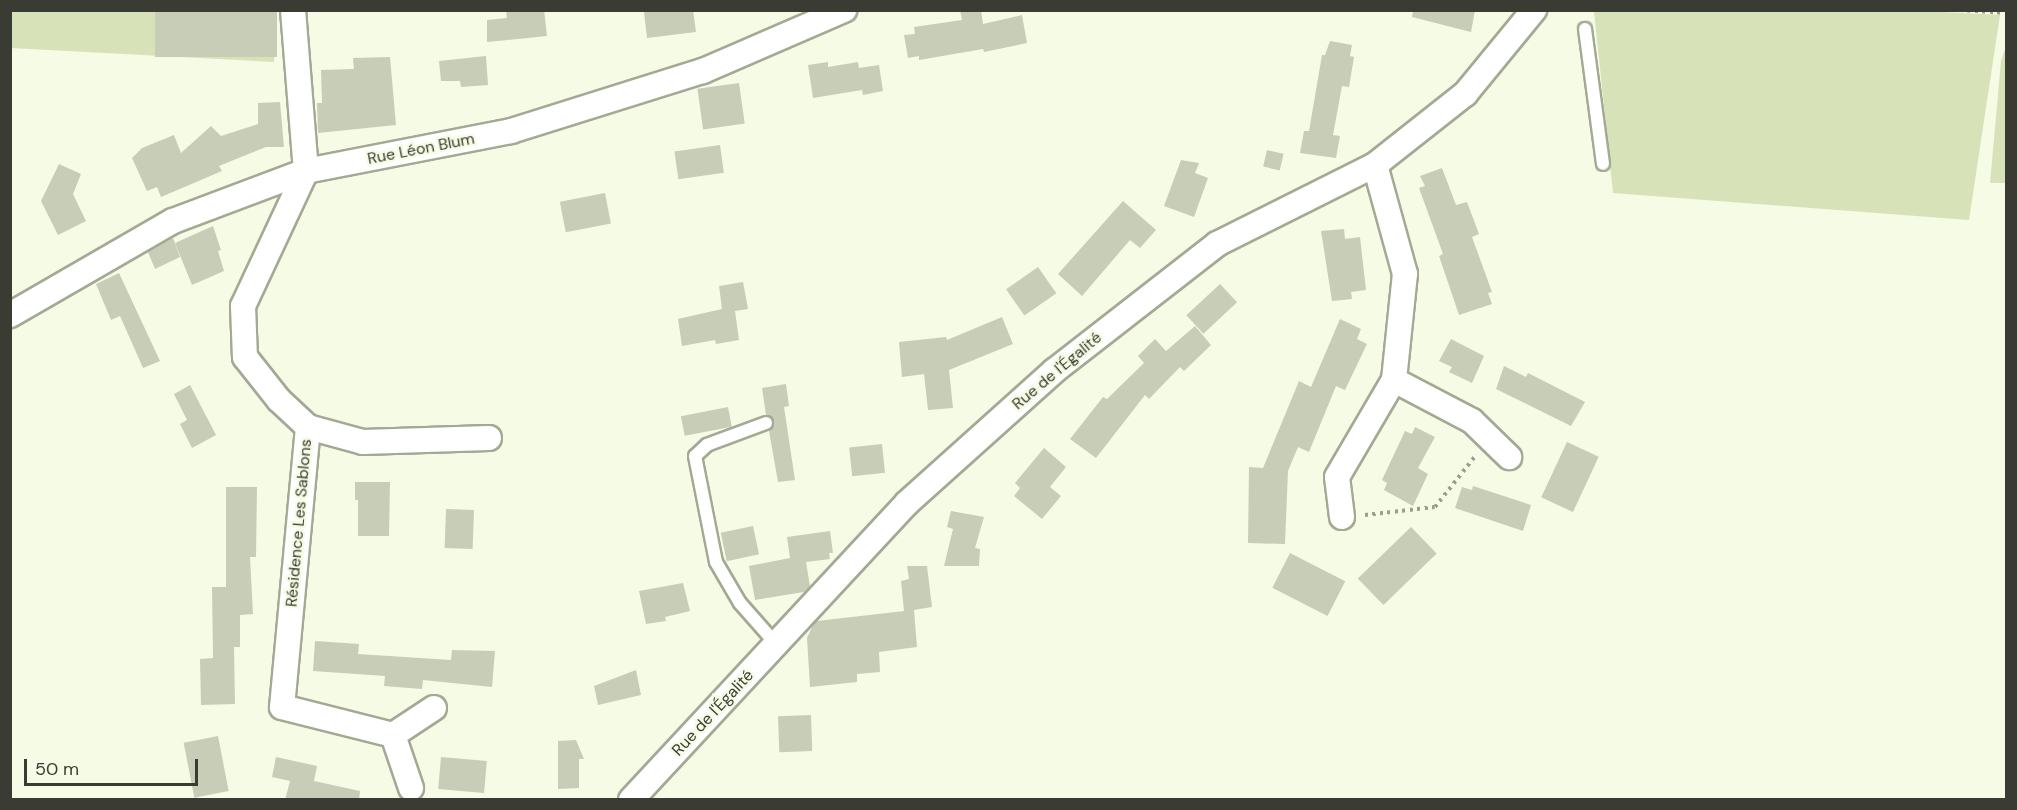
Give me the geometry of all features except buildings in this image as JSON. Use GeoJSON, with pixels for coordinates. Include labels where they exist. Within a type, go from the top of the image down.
{"type":"FeatureCollection","features":[{"type":"Feature","properties":{"kind":"street"},"geometry":{"type":"LineString","coordinates":[[293,10],[306,171]]}},
{"type":"Feature","properties":{"kind":"street","name":"Rue Léon Blum"},"geometry":{"type":"LineString","coordinates":[[10,315],[173,221],[306,171],[511,131],[703,71],[844,10]]}},
{"type":"Feature","properties":{"kind":"street","name":"Rue de l'Égalité"},"geometry":{"type":"LineString","coordinates":[[632,800],[907,503],[1054,371],[1217,244],[1375,165],[1465,94],[1534,10]]}},
{"type":"Feature","properties":{"kind":"street"},"geometry":{"type":"LineString","coordinates":[[1342,518],[1337,477],[1394,380],[1405,274],[1375,165]]}},
{"type":"Feature","properties":{"kind":"street","name":"Résidence Les Sablons"},"geometry":{"type":"LineString","coordinates":[[306,171],[243,306],[245,357],[279,400],[308,427],[282,706],[393,735]]}},
{"type":"Feature","properties":{"kind":"street"},"geometry":{"type":"LineString","coordinates":[[1394,380],[1472,421],[1509,457]]}},
{"type":"Feature","properties":{"kind":"street"},"geometry":{"type":"LineString","coordinates":[[308,427],[363,442],[489,438]]}},
{"type":"Feature","properties":{"kind":"street"},"geometry":{"type":"LineString","coordinates":[[411,788],[393,735],[434,708]]}},
{"type":"Feature","properties":{"kind":"lane"},"geometry":{"type":"LineString","coordinates":[[1585,29],[1603,164]]}},
{"type":"Feature","properties":{"kind":"lane"},"geometry":{"type":"LineString","coordinates":[[766,423],[707,445],[695,456],[716,561],[740,603],[777,645]]}},
{"type":"Feature","properties":{"kind":"path"},"geometry":{"type":"LineString","coordinates":[[1960,10],[2007,14]]}},
{"type":"Feature","properties":{"kind":"path"},"geometry":{"type":"LineString","coordinates":[[1342,518],[1435,507],[1490,438]]}},
{"type":"Feature","properties":{"kind":"green space"},"geometry":{"type":"Polygon","coordinates":[[[10,11],[277,11],[274,62],[11,48],[10,11]]]}},
{"type":"Feature","properties":{"kind":"green space"},"geometry":{"type":"Polygon","coordinates":[[[1594,11],[1925,11],[2000,15],[1969,220],[1613,193],[1594,11]]]}},
{"type":"Feature","properties":{"kind":"green space"},"geometry":{"type":"Polygon","coordinates":[[[2006,46],[2006,183],[1990,183],[2001,61],[2006,46]]]}}]}
